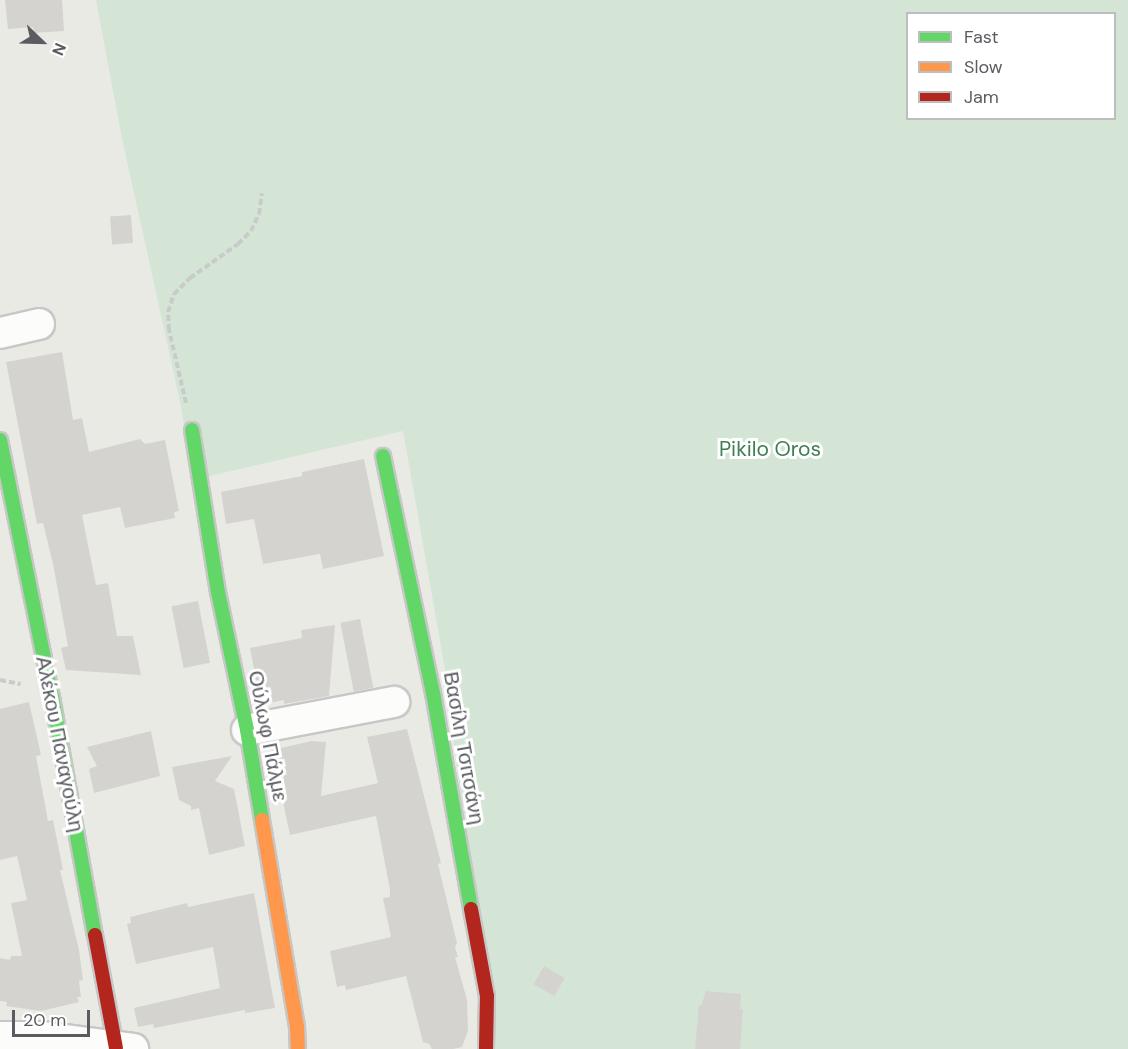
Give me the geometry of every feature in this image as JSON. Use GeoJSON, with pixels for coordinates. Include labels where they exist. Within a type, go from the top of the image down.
{"type":"FeatureCollection","features":[{"type":"Feature","properties":{"kind":"street"},"geometry":{"type":"LineString","coordinates":[[0,333],[39,324]]}},
{"type":"Feature","properties":{"kind":"street","name":"Ούλωφ Πάλμε"},"geometry":{"type":"LineString","coordinates":[[192,430],[218,592],[247,730],[295,1015],[298,1049]]}},
{"type":"Feature","properties":{"kind":"street","name":"Αλέκου Παναγούλη"},"geometry":{"type":"LineString","coordinates":[[0,440],[124,1048]]}},
{"type":"Feature","properties":{"kind":"street","name":"Βασίλη Τσιτσάνη"},"geometry":{"type":"LineString","coordinates":[[383,456],[433,693],[485,985],[486,1049]]}},
{"type":"Feature","properties":{"kind":"street"},"geometry":{"type":"LineString","coordinates":[[247,730],[394,702]]}},
{"type":"Feature","properties":{"kind":"street"},"geometry":{"type":"LineString","coordinates":[[0,1037],[41,1037],[75,1045],[124,1048]]}},
{"type":"Feature","properties":{"kind":"path"},"geometry":{"type":"LineString","coordinates":[[192,430],[169,330],[168,312],[174,294],[190,278],[238,244],[251,231],[259,214],[262,193]]}},
{"type":"Feature","properties":{"kind":"green space","name":"Pikilo Oros"},"geometry":{"type":"Polygon","coordinates":[[[96,0],[1128,0],[1128,1049],[489,1049],[446,675],[403,431],[193,480],[181,406],[121,134],[96,0]]]}},
{"type":"Feature","properties":{"kind":"building"},"geometry":{"type":"Polygon","coordinates":[[[5,0],[62,0],[64,31],[34,33],[33,27],[8,29],[5,0]]]}},
{"type":"Feature","properties":{"kind":"building"},"geometry":{"type":"Polygon","coordinates":[[[131,215],[133,243],[112,244],[110,216],[131,215]]]}},
{"type":"Feature","properties":{"kind":"building"},"geometry":{"type":"Polygon","coordinates":[[[62,352],[73,420],[82,418],[89,452],[140,439],[145,444],[165,440],[179,511],[174,512],[175,518],[125,528],[120,507],[82,515],[96,585],[108,583],[117,636],[133,636],[141,675],[66,670],[61,648],[68,646],[53,564],[43,523],[37,524],[6,362],[62,352]]]}},
{"type":"Feature","properties":{"kind":"building"},"geometry":{"type":"Polygon","coordinates":[[[364,459],[384,556],[323,569],[320,554],[263,564],[254,519],[226,524],[221,492],[302,476],[302,472],[364,459]]]}},
{"type":"Feature","properties":{"kind":"building"},"geometry":{"type":"Polygon","coordinates":[[[198,601],[210,663],[184,668],[171,606],[198,601]]]}},
{"type":"Feature","properties":{"kind":"building"},"geometry":{"type":"Polygon","coordinates":[[[360,619],[373,688],[354,692],[340,623],[360,619]]]}},
{"type":"Feature","properties":{"kind":"building"},"geometry":{"type":"Polygon","coordinates":[[[335,625],[329,696],[284,704],[284,700],[261,705],[250,648],[302,638],[301,630],[335,625]]]}},
{"type":"Feature","properties":{"kind":"building"},"geometry":{"type":"Polygon","coordinates":[[[29,702],[41,755],[36,756],[48,821],[53,820],[63,870],[60,870],[79,950],[83,980],[79,981],[81,997],[77,997],[79,1002],[41,1011],[6,1006],[7,1002],[0,1001],[0,958],[10,960],[11,956],[22,956],[11,903],[27,900],[17,856],[0,860],[0,709],[29,702]]]}},
{"type":"Feature","properties":{"kind":"building"},"geometry":{"type":"Polygon","coordinates":[[[407,729],[441,863],[438,864],[457,943],[455,947],[458,957],[455,957],[467,1000],[468,1031],[462,1047],[453,1049],[432,1049],[429,1044],[423,1042],[406,976],[346,990],[345,985],[337,987],[330,951],[391,937],[383,898],[390,897],[390,890],[376,816],[290,835],[272,750],[312,741],[326,742],[321,796],[378,783],[367,737],[407,729]]]}},
{"type":"Feature","properties":{"kind":"building"},"geometry":{"type":"Polygon","coordinates":[[[151,731],[160,776],[94,793],[89,769],[97,766],[87,747],[151,731]]]}},
{"type":"Feature","properties":{"kind":"building"},"geometry":{"type":"Polygon","coordinates":[[[232,756],[215,781],[234,789],[245,846],[209,855],[199,808],[191,810],[191,806],[179,800],[172,767],[232,756]]]}},
{"type":"Feature","properties":{"kind":"building"},"geometry":{"type":"Polygon","coordinates":[[[254,893],[275,1008],[245,1013],[245,1010],[154,1028],[153,1024],[138,1027],[134,1008],[220,988],[213,947],[136,964],[127,924],[131,923],[130,917],[187,903],[188,907],[254,893]]]}},
{"type":"Feature","properties":{"kind":"building"},"geometry":{"type":"Polygon","coordinates":[[[544,966],[565,978],[554,996],[534,984],[544,966]]]}},
{"type":"Feature","properties":{"kind":"building"},"geometry":{"type":"Polygon","coordinates":[[[706,991],[741,994],[740,1009],[743,1009],[740,1049],[695,1049],[699,1005],[701,1006],[706,991]]]}},
{"type":"Feature","properties":{"kind":"traffic: fast"},"geometry":{"type":"LineString","coordinates":[[192,430],[218,592],[247,730],[262,820]]}},
{"type":"Feature","properties":{"kind":"traffic: fast"},"geometry":{"type":"LineString","coordinates":[[0,440],[52,697],[95,935]]}},
{"type":"Feature","properties":{"kind":"traffic: fast"},"geometry":{"type":"LineString","coordinates":[[383,456],[433,693],[471,909]]}},
{"type":"Feature","properties":{"kind":"traffic: slow"},"geometry":{"type":"LineString","coordinates":[[262,820],[297,1026],[298,1049]]}},
{"type":"Feature","properties":{"kind":"traffic: jam"},"geometry":{"type":"LineString","coordinates":[[471,909],[487,996],[486,1049]]}},
{"type":"Feature","properties":{"kind":"traffic: jam"},"geometry":{"type":"LineString","coordinates":[[95,935],[116,1048]]}}]}
